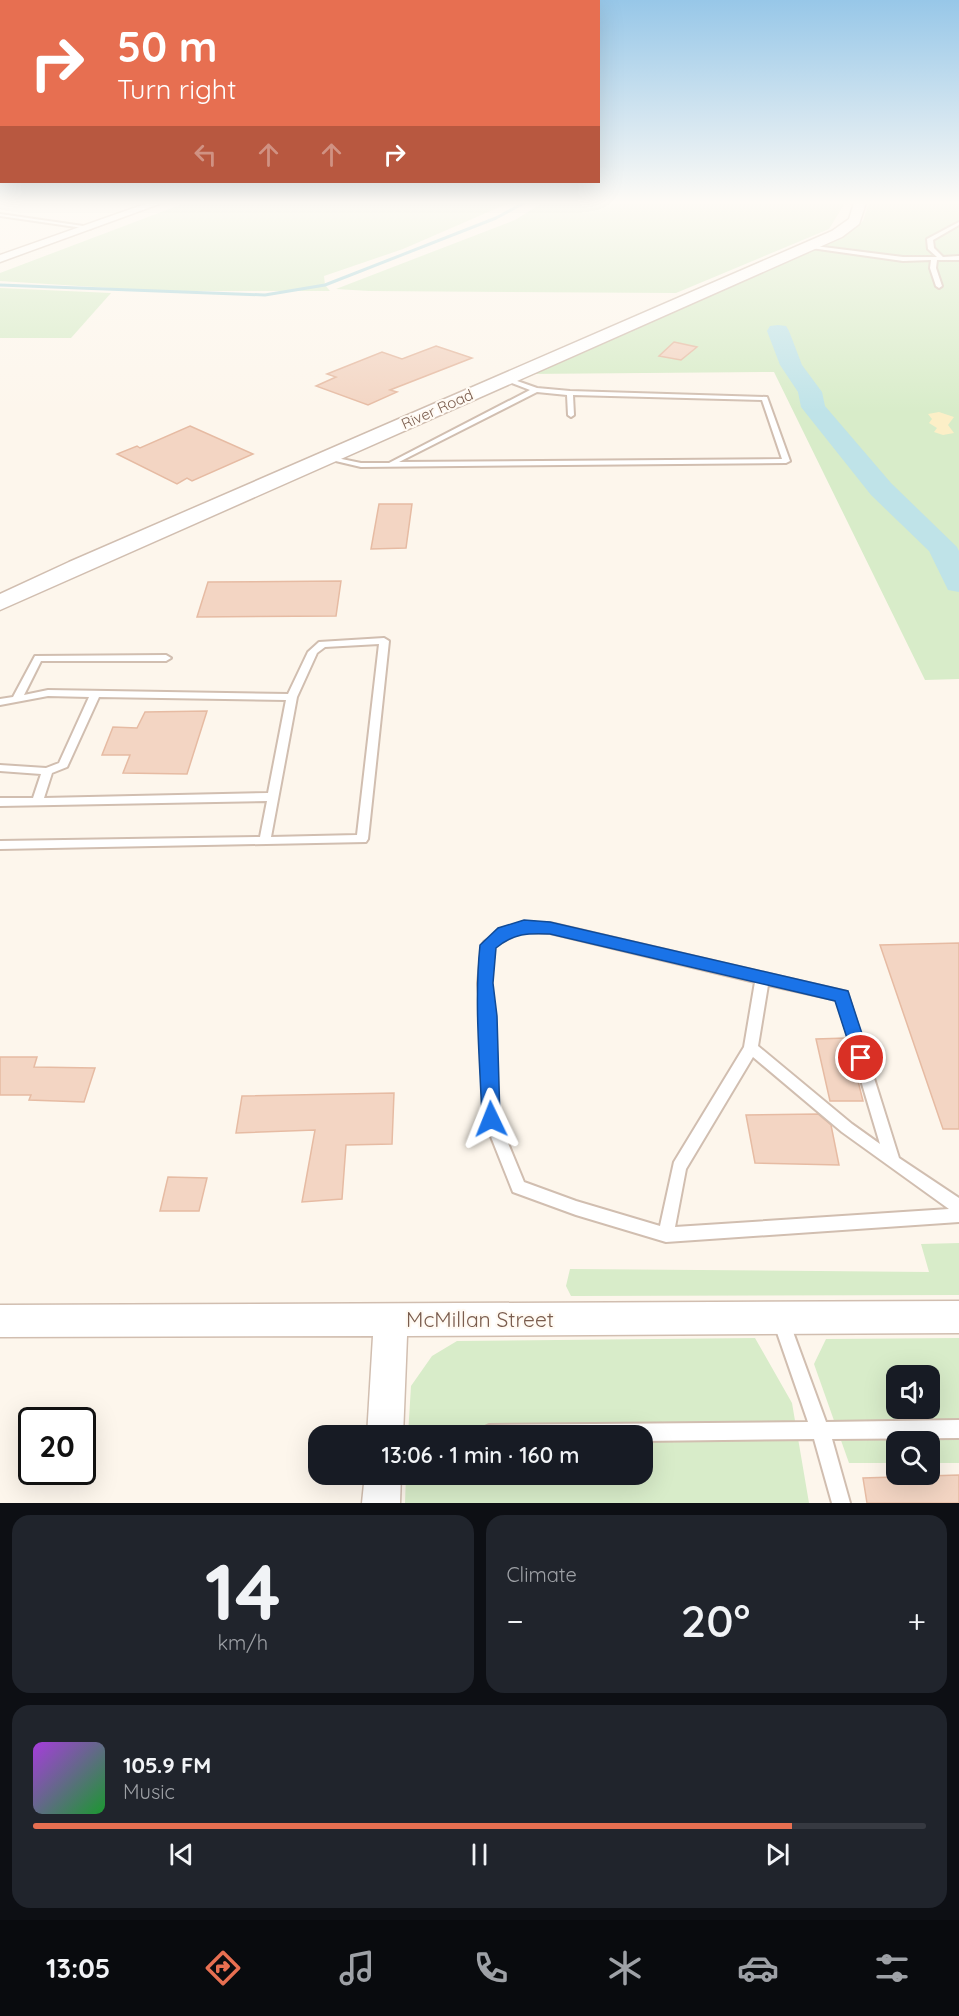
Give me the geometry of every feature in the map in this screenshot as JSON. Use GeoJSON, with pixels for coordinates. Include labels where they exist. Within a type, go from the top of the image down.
{"type":"FeatureCollection","features":[{"type":"Feature","properties":{"kind":"street","name":"River Road"},"geometry":{"type":"LineString","coordinates":[[0,603],[747,273]]}},
{"type":"Feature","properties":{"kind":"street","name":"McMillan Street"},"geometry":{"type":"LineString","coordinates":[[0,1321],[959,1317]]}},
{"type":"Feature","properties":{"kind":"street"},"geometry":{"type":"LineString","coordinates":[[386,1425],[391,1320]]}},
{"type":"Feature","properties":{"kind":"street"},"geometry":{"type":"LineString","coordinates":[[381,1503],[382,1485]]}},
{"type":"Feature","properties":{"kind":"lane"},"geometry":{"type":"LineString","coordinates":[[935,273],[939,286]]}},
{"type":"Feature","properties":{"kind":"lane"},"geometry":{"type":"LineString","coordinates":[[327,458],[361,465],[786,461],[765,398],[570,393],[536,390],[506,379]]}},
{"type":"Feature","properties":{"kind":"lane"},"geometry":{"type":"LineString","coordinates":[[389,465],[536,390]]}},
{"type":"Feature","properties":{"kind":"lane"},"geometry":{"type":"LineString","coordinates":[[570,393],[571,415]]}},
{"type":"Feature","properties":{"kind":"lane"},"geometry":{"type":"LineString","coordinates":[[0,845],[265,841],[362,839],[384,641],[322,644],[313,652],[292,698],[265,841]]}},
{"type":"Feature","properties":{"kind":"lane"},"geometry":{"type":"LineString","coordinates":[[17,698],[38,658],[166,658]]}},
{"type":"Feature","properties":{"kind":"lane"},"geometry":{"type":"LineString","coordinates":[[0,702],[48,693],[292,698]]}},
{"type":"Feature","properties":{"kind":"lane"},"geometry":{"type":"LineString","coordinates":[[0,768],[47,771],[63,765],[94,694]]}},
{"type":"Feature","properties":{"kind":"lane"},"geometry":{"type":"LineString","coordinates":[[37,801],[47,771]]}},
{"type":"Feature","properties":{"kind":"lane"},"geometry":{"type":"LineString","coordinates":[[0,802],[273,797]]}},
{"type":"Feature","properties":{"kind":"lane"},"geometry":{"type":"LineString","coordinates":[[893,1161],[842,996],[550,928],[524,926],[504,933],[488,945],[484,983],[488,1016],[491,1119],[518,1187],[576,1208],[666,1235],[959,1215]]}},
{"type":"Feature","properties":{"kind":"lane"},"geometry":{"type":"LineString","coordinates":[[666,1235],[679,1167],[751,1048],[762,979]]}},
{"type":"Feature","properties":{"kind":"lane"},"geometry":{"type":"LineString","coordinates":[[751,1048],[847,1128],[893,1161],[952,1196],[959,1208]]}},
{"type":"Feature","properties":{"kind":"lane"},"geometry":{"type":"LineString","coordinates":[[779,1317],[820,1430],[841,1503]]}},
{"type":"Feature","properties":{"kind":"lane"},"geometry":{"type":"LineString","coordinates":[[653,1432],[959,1429]]}},
{"type":"Feature","properties":{"kind":"green space"},"geometry":{"type":"Polygon","coordinates":[[[0,273],[332,273],[324,276],[325,285],[330,291],[122,291],[111,288],[0,281],[0,273]]]}},
{"type":"Feature","properties":{"kind":"green space"},"geometry":{"type":"Polygon","coordinates":[[[377,273],[723,273],[676,293],[336,289],[377,273]]]}},
{"type":"Feature","properties":{"kind":"green space"},"geometry":{"type":"Polygon","coordinates":[[[761,273],[959,273],[959,679],[925,680],[774,372],[525,374],[761,273]]]}},
{"type":"Feature","properties":{"kind":"green space"},"geometry":{"type":"Polygon","coordinates":[[[0,288],[111,293],[71,338],[0,338],[0,288]]]}},
{"type":"Feature","properties":{"kind":"green space"},"geometry":{"type":"Polygon","coordinates":[[[959,1243],[959,1295],[571,1296],[566,1286],[570,1269],[929,1272],[921,1244],[959,1243]]]}},
{"type":"Feature","properties":{"kind":"green space"},"geometry":{"type":"Polygon","coordinates":[[[755,1338],[792,1403],[809,1503],[405,1503],[406,1485],[653,1485],[653,1425],[409,1425],[411,1386],[432,1356],[457,1341],[755,1338]]]}},
{"type":"Feature","properties":{"kind":"green space"},"geometry":{"type":"Polygon","coordinates":[[[959,1338],[959,1463],[940,1463],[940,1431],[886,1431],[886,1463],[849,1463],[814,1364],[826,1339],[959,1338]]]}},
{"type":"Feature","properties":{"kind":"sand"},"geometry":{"type":"Polygon","coordinates":[[[939,412],[954,417],[948,425],[954,433],[943,435],[934,432],[937,428],[929,423],[932,419],[928,414],[939,412]]]}},
{"type":"Feature","properties":{"kind":"building"},"geometry":{"type":"Polygon","coordinates":[[[674,342],[697,347],[681,360],[659,356],[674,342]]]}},
{"type":"Feature","properties":{"kind":"building"},"geometry":{"type":"Polygon","coordinates":[[[436,346],[472,358],[390,390],[397,392],[368,405],[316,386],[336,377],[327,374],[382,352],[402,359],[436,346]]]}},
{"type":"Feature","properties":{"kind":"building"},"geometry":{"type":"Polygon","coordinates":[[[190,426],[253,454],[192,481],[187,478],[177,484],[117,454],[137,446],[140,448],[190,426]]]}},
{"type":"Feature","properties":{"kind":"building"},"geometry":{"type":"Polygon","coordinates":[[[379,504],[412,504],[406,548],[371,549],[379,504]]]}},
{"type":"Feature","properties":{"kind":"building"},"geometry":{"type":"Polygon","coordinates":[[[341,581],[336,616],[197,617],[208,582],[341,581]]]}},
{"type":"Feature","properties":{"kind":"building"},"geometry":{"type":"Polygon","coordinates":[[[207,711],[187,774],[123,773],[130,755],[102,755],[113,727],[137,728],[145,712],[207,711]]]}},
{"type":"Feature","properties":{"kind":"building"},"geometry":{"type":"Polygon","coordinates":[[[959,943],[959,1129],[943,1129],[880,945],[959,943]]]}},
{"type":"Feature","properties":{"kind":"building"},"geometry":{"type":"Polygon","coordinates":[[[846,1038],[863,1101],[830,1101],[816,1039],[846,1038]]]}},
{"type":"Feature","properties":{"kind":"building"},"geometry":{"type":"Polygon","coordinates":[[[0,1057],[37,1057],[34,1067],[95,1068],[84,1102],[29,1100],[31,1095],[0,1095],[0,1057]]]}},
{"type":"Feature","properties":{"kind":"building"},"geometry":{"type":"Polygon","coordinates":[[[394,1093],[392,1144],[346,1145],[342,1199],[302,1202],[315,1130],[236,1133],[242,1096],[394,1093]]]}},
{"type":"Feature","properties":{"kind":"building"},"geometry":{"type":"Polygon","coordinates":[[[818,1114],[831,1125],[839,1165],[755,1163],[746,1115],[818,1114]]]}},
{"type":"Feature","properties":{"kind":"building"},"geometry":{"type":"Polygon","coordinates":[[[168,1177],[207,1178],[199,1211],[160,1211],[168,1177]]]}},
{"type":"Feature","properties":{"kind":"building"},"geometry":{"type":"Polygon","coordinates":[[[959,1475],[959,1503],[867,1503],[863,1478],[886,1477],[886,1485],[940,1485],[940,1476],[959,1475]]]}},
{"type":"Feature","properties":{"kind":"waterway"},"geometry":{"type":"LineString","coordinates":[[0,285],[265,295],[325,285],[355,273]]}},
{"type":"Feature","properties":{"kind":"waterway"},"geometry":{"type":"LineString","coordinates":[[778,331],[791,365],[810,392],[813,407],[881,489],[942,547],[959,583]]}},
{"type":"Feature","properties":{"kind":"route"},"geometry":{"type":"LineString","coordinates":[[491,1119],[488,1016],[484,983],[488,945],[504,933],[524,926],[550,928],[842,996],[861,1058]]}}]}
